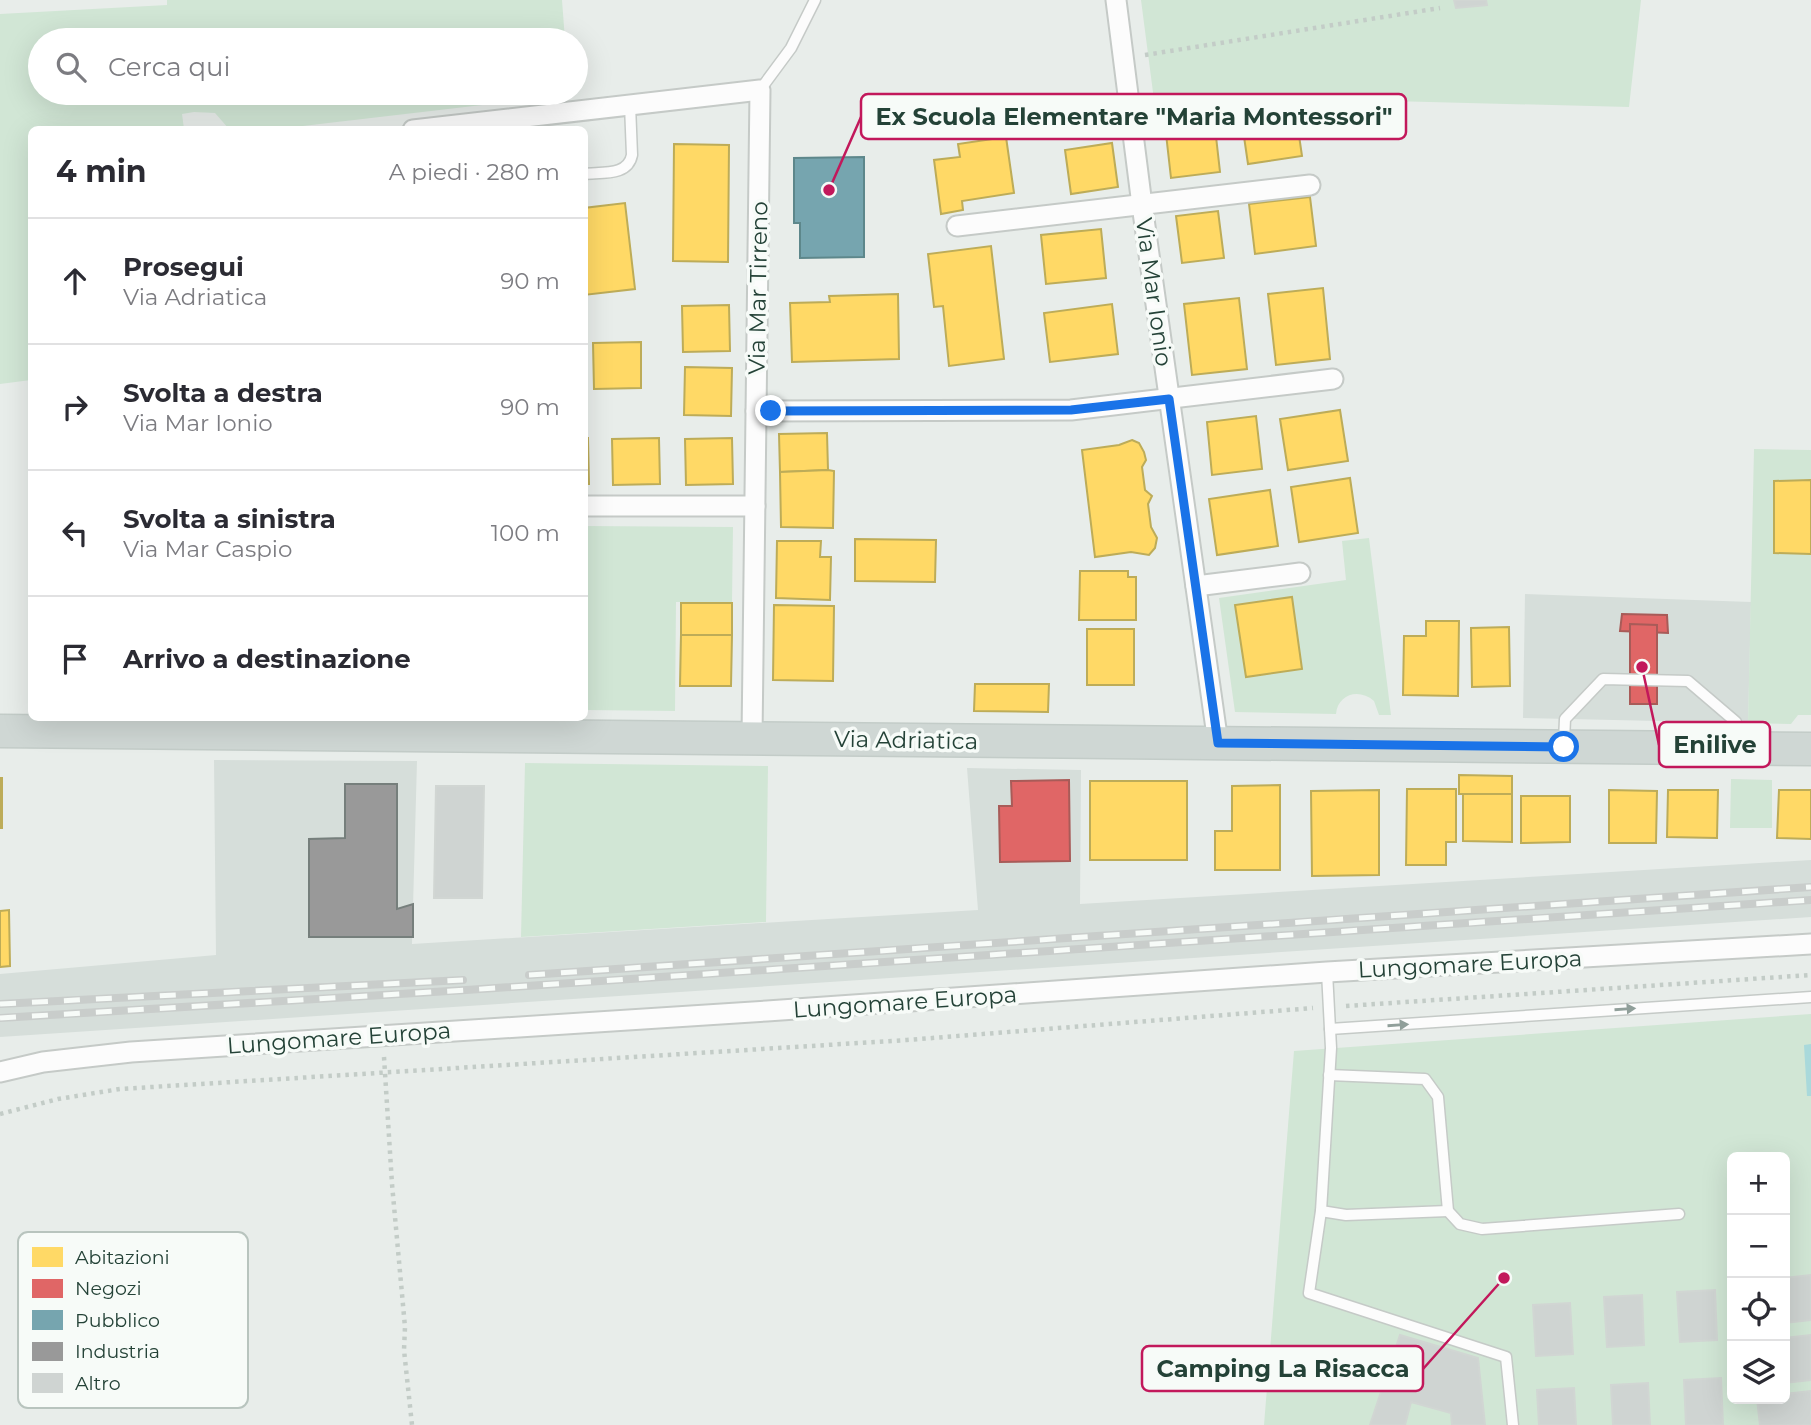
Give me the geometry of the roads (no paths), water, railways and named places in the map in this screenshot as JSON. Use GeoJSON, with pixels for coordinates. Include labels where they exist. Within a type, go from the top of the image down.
{"type":"FeatureCollection","features":[{"type":"Feature","properties":{"kind":"main road","name":"Via Adriatica"},"geometry":{"type":"LineString","coordinates":[[0,731],[281,725],[752,738],[1811,750]]}},
{"type":"Feature","properties":{"kind":"street","name":"Via Mar Ionio"},"geometry":{"type":"LineString","coordinates":[[1116,0],[1142,205],[1218,743]]}},
{"type":"Feature","properties":{"kind":"street"},"geometry":{"type":"LineString","coordinates":[[448,126],[760,90]]}},
{"type":"Feature","properties":{"kind":"street","name":"Via Mar Tirreno"},"geometry":{"type":"LineString","coordinates":[[752,738],[760,90]]}},
{"type":"Feature","properties":{"kind":"street","name":"Via Mar Ionio"},"geometry":{"type":"LineString","coordinates":[[957,226],[1310,185]]}},
{"type":"Feature","properties":{"kind":"street"},"geometry":{"type":"LineString","coordinates":[[756,411],[1071,410],[1333,379]]}},
{"type":"Feature","properties":{"kind":"street"},"geometry":{"type":"LineString","coordinates":[[588,506],[755,506]]}},
{"type":"Feature","properties":{"kind":"street"},"geometry":{"type":"LineString","coordinates":[[1196,586],[1300,573]]}},
{"type":"Feature","properties":{"kind":"street","name":"Lungomare Europa"},"geometry":{"type":"LineString","coordinates":[[0,1072],[43,1062],[131,1052],[1327,972],[1811,943]]}},
{"type":"Feature","properties":{"kind":"lane"},"geometry":{"type":"LineString","coordinates":[[760,90],[791,48],[814,0]]}},
{"type":"Feature","properties":{"kind":"lane"},"geometry":{"type":"LineString","coordinates":[[588,174],[620,170],[631,163],[630,105]]}},
{"type":"Feature","properties":{"kind":"lane"},"geometry":{"type":"LineString","coordinates":[[1564,747],[1565,719],[1603,679],[1688,681],[1735,722],[1735,749]]}},
{"type":"Feature","properties":{"kind":"lane"},"geometry":{"type":"LineString","coordinates":[[1327,972],[1329,1075],[1321,1211],[1309,1293],[1506,1357],[1513,1425]]}},
{"type":"Feature","properties":{"kind":"lane"},"geometry":{"type":"LineString","coordinates":[[1330,1029],[1811,996]]}},
{"type":"Feature","properties":{"kind":"lane"},"geometry":{"type":"LineString","coordinates":[[1329,1075],[1424,1079],[1438,1097],[1448,1211],[1460,1224],[1482,1229],[1679,1214]]}},
{"type":"Feature","properties":{"kind":"lane"},"geometry":{"type":"LineString","coordinates":[[1321,1211],[1346,1215],[1448,1211]]}},
{"type":"Feature","properties":{"kind":"water"},"geometry":{"type":"Polygon","coordinates":[[[1811,1044],[1811,1096],[1807,1096],[1804,1045],[1811,1044]]]}},
{"type":"Feature","properties":{"kind":"railway"},"geometry":{"type":"LineString","coordinates":[[529,975],[1811,887]]}},
{"type":"Feature","properties":{"kind":"railway"},"geometry":{"type":"LineString","coordinates":[[0,1018],[466,990],[1811,900]]}},
{"type":"Feature","properties":{"kind":"railway"},"geometry":{"type":"LineString","coordinates":[[0,1004],[463,980]]}},
{"type":"Feature","properties":{"kind":"place","name":"Ex Scuola Elementare \"Maria Montessori\""},"geometry":{"type":"Point","coordinates":[829,190]}},
{"type":"Feature","properties":{"kind":"place","name":"Enilive"},"geometry":{"type":"Point","coordinates":[1642,667]}},
{"type":"Feature","properties":{"kind":"place","name":"Camping La Risacca"},"geometry":{"type":"Point","coordinates":[1504,1278]}}]}
